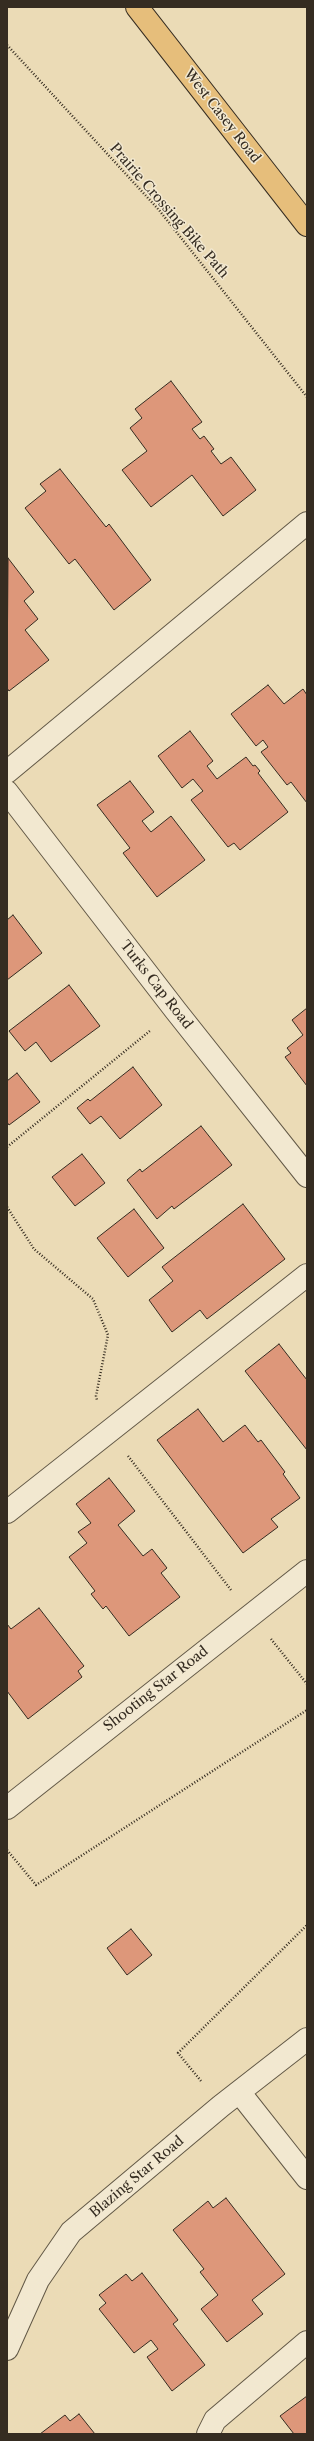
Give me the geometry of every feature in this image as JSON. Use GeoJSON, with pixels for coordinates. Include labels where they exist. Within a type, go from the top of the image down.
{"type":"FeatureCollection","features":[{"type":"Feature","properties":{"kind":"main road","name":"West Casey Road"},"geometry":{"type":"LineString","coordinates":[[137,7],[307,226]]}},
{"type":"Feature","properties":{"kind":"street"},"geometry":{"type":"LineString","coordinates":[[7,772],[307,522]]}},
{"type":"Feature","properties":{"kind":"street","name":"Turks Cap Road"},"geometry":{"type":"LineString","coordinates":[[7,792],[176,1011],[307,1176]]}},
{"type":"Feature","properties":{"kind":"street"},"geometry":{"type":"LineString","coordinates":[[7,1512],[307,1275]]}},
{"type":"Feature","properties":{"kind":"street","name":"Shooting Star Road"},"geometry":{"type":"LineString","coordinates":[[8,1805],[250,1614],[307,1571]]}},
{"type":"Feature","properties":{"kind":"street","name":"Blazing Star Road"},"geometry":{"type":"LineString","coordinates":[[7,2349],[38,2280],[71,2232],[221,2106],[240,2093],[307,2038]]}},
{"type":"Feature","properties":{"kind":"street"},"geometry":{"type":"LineString","coordinates":[[240,2093],[307,2178]]}},
{"type":"Feature","properties":{"kind":"street"},"geometry":{"type":"LineString","coordinates":[[208,2434],[215,2420],[307,2342]]}},
{"type":"Feature","properties":{"kind":"path","name":"Prairie Crossing Bike Path"},"geometry":{"type":"LineString","coordinates":[[7,45],[159,210],[307,397]]}},
{"type":"Feature","properties":{"kind":"path"},"geometry":{"type":"LineString","coordinates":[[7,1147],[176,1011]]}},
{"type":"Feature","properties":{"kind":"path"},"geometry":{"type":"LineString","coordinates":[[7,1207],[34,1249],[93,1299],[108,1335],[96,1396],[110,1432],[250,1614],[307,1684]]}},
{"type":"Feature","properties":{"kind":"path"},"geometry":{"type":"LineString","coordinates":[[7,1850],[36,1885],[307,1710]]}},
{"type":"Feature","properties":{"kind":"path"},"geometry":{"type":"LineString","coordinates":[[221,2106],[178,2053],[307,1925]]}},
{"type":"Feature","properties":{"kind":"building"},"geometry":{"type":"Polygon","coordinates":[[[171,381],[202,422],[192,429],[200,439],[204,436],[214,449],[211,451],[221,464],[231,457],[256,490],[223,516],[192,475],[151,507],[122,470],[147,451],[130,428],[142,418],[135,409],[171,381]]]}},
{"type":"Feature","properties":{"kind":"building"},"geometry":{"type":"Polygon","coordinates":[[[60,469],[106,527],[109,524],[151,580],[114,610],[75,559],[69,564],[25,508],[46,491],[40,484],[60,469]]]}},
{"type":"Feature","properties":{"kind":"building"},"geometry":{"type":"Polygon","coordinates":[[[8,558],[34,592],[24,601],[38,619],[25,630],[49,660],[9,691],[7,688],[8,558]]]}},
{"type":"Feature","properties":{"kind":"building"},"geometry":{"type":"Polygon","coordinates":[[[268,685],[284,704],[303,689],[307,695],[307,803],[291,782],[287,785],[261,752],[268,747],[263,740],[256,746],[231,714],[268,685]]]}},
{"type":"Feature","properties":{"kind":"building"},"geometry":{"type":"Polygon","coordinates":[[[190,731],[213,761],[207,766],[217,779],[246,757],[253,766],[255,765],[260,771],[258,773],[288,812],[240,850],[234,843],[228,847],[191,800],[203,791],[193,779],[182,788],[158,756],[190,731]]]}},
{"type":"Feature","properties":{"kind":"building"},"geometry":{"type":"Polygon","coordinates":[[[130,781],[154,812],[142,821],[151,832],[171,816],[205,860],[157,897],[123,853],[130,848],[97,805],[130,781]]]}},
{"type":"Feature","properties":{"kind":"building"},"geometry":{"type":"Polygon","coordinates":[[[13,915],[42,953],[7,980],[7,920],[13,915]]]}},
{"type":"Feature","properties":{"kind":"building"},"geometry":{"type":"Polygon","coordinates":[[[69,985],[100,1026],[51,1062],[36,1042],[25,1051],[9,1031],[69,985]]]}},
{"type":"Feature","properties":{"kind":"building"},"geometry":{"type":"Polygon","coordinates":[[[307,1008],[307,1086],[285,1057],[291,1053],[287,1048],[303,1035],[292,1020],[307,1008]]]}},
{"type":"Feature","properties":{"kind":"building"},"geometry":{"type":"Polygon","coordinates":[[[133,1067],[162,1105],[120,1139],[101,1116],[90,1124],[77,1108],[88,1099],[90,1101],[133,1067]]]}},
{"type":"Feature","properties":{"kind":"building"},"geometry":{"type":"Polygon","coordinates":[[[17,1073],[40,1102],[9,1125],[7,1122],[7,1081],[17,1073]]]}},
{"type":"Feature","properties":{"kind":"building"},"geometry":{"type":"Polygon","coordinates":[[[201,1126],[232,1165],[174,1209],[172,1206],[157,1219],[127,1180],[140,1169],[142,1172],[201,1126]]]}},
{"type":"Feature","properties":{"kind":"building"},"geometry":{"type":"Polygon","coordinates":[[[82,1154],[105,1183],[75,1206],[52,1177],[82,1154]]]}},
{"type":"Feature","properties":{"kind":"building"},"geometry":{"type":"Polygon","coordinates":[[[243,1204],[285,1259],[207,1319],[200,1310],[172,1332],[149,1300],[173,1281],[162,1267],[243,1204]]]}},
{"type":"Feature","properties":{"kind":"building"},"geometry":{"type":"Polygon","coordinates":[[[134,1209],[164,1248],[128,1277],[97,1238],[134,1209]]]}},
{"type":"Feature","properties":{"kind":"building"},"geometry":{"type":"Polygon","coordinates":[[[279,1344],[307,1380],[307,1450],[245,1371],[279,1344]]]}},
{"type":"Feature","properties":{"kind":"building"},"geometry":{"type":"Polygon","coordinates":[[[198,1409],[223,1442],[245,1425],[258,1442],[261,1440],[285,1472],[283,1474],[300,1498],[271,1519],[278,1527],[243,1553],[157,1440],[198,1409]]]}},
{"type":"Feature","properties":{"kind":"building"},"geometry":{"type":"Polygon","coordinates":[[[109,1478],[135,1511],[118,1525],[143,1556],[152,1549],[167,1568],[161,1573],[180,1597],[129,1636],[106,1606],[103,1609],[91,1594],[95,1591],[69,1557],[87,1543],[78,1532],[91,1523],[76,1504],[109,1478]]]}},
{"type":"Feature","properties":{"kind":"building"},"geometry":{"type":"Polygon","coordinates":[[[39,1608],[84,1666],[78,1671],[82,1677],[28,1719],[7,1691],[7,1624],[11,1629],[39,1608]]]}},
{"type":"Feature","properties":{"kind":"building"},"geometry":{"type":"Polygon","coordinates":[[[131,1929],[152,1955],[127,1975],[107,1948],[131,1929]]]}},
{"type":"Feature","properties":{"kind":"building"},"geometry":{"type":"Polygon","coordinates":[[[226,2198],[285,2274],[252,2300],[263,2314],[227,2342],[201,2309],[218,2295],[200,2272],[204,2269],[173,2230],[208,2201],[213,2208],[226,2198]]]}},
{"type":"Feature","properties":{"kind":"building"},"geometry":{"type":"Polygon","coordinates":[[[142,2273],[178,2320],[173,2324],[205,2365],[172,2391],[147,2357],[158,2349],[151,2340],[134,2353],[99,2309],[106,2303],[99,2295],[126,2274],[132,2281],[142,2273]]]}},
{"type":"Feature","properties":{"kind":"building"},"geometry":{"type":"Polygon","coordinates":[[[307,2396],[307,2434],[294,2434],[280,2416],[307,2396]]]}},
{"type":"Feature","properties":{"kind":"building"},"geometry":{"type":"Polygon","coordinates":[[[79,2414],[95,2434],[40,2434],[65,2415],[70,2421],[79,2414]]]}}]}
